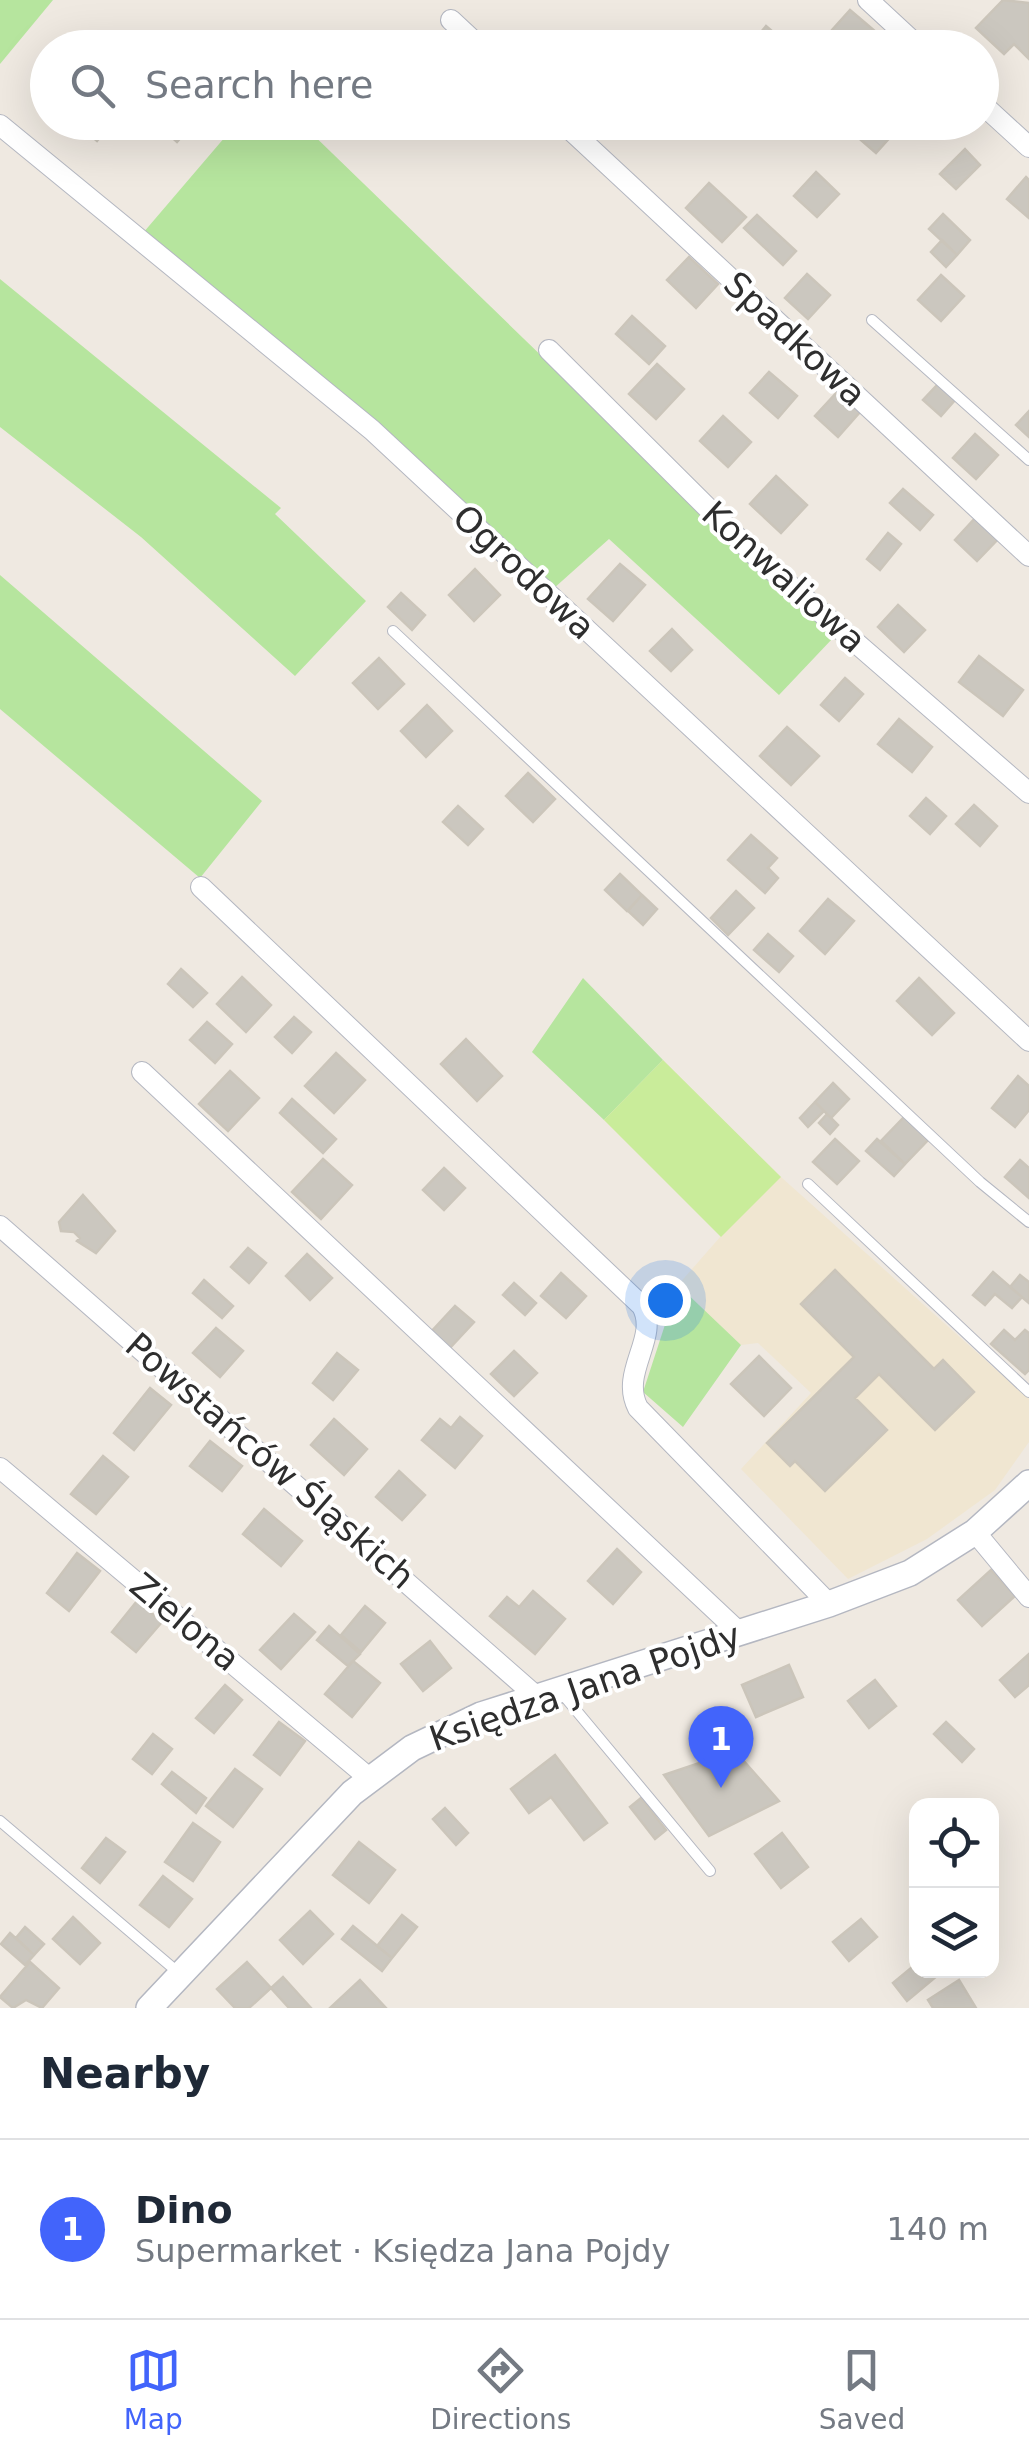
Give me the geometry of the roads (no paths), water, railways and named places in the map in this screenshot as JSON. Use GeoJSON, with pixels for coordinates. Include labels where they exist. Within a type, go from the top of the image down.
{"type":"FeatureCollection","features":[{"type":"Feature","properties":{"kind":"street"},"geometry":{"type":"LineString","coordinates":[[868,0],[900,30]]}},
{"type":"Feature","properties":{"kind":"street"},"geometry":{"type":"LineString","coordinates":[[450,20],[461,30]]}},
{"type":"Feature","properties":{"kind":"street"},"geometry":{"type":"LineString","coordinates":[[999,120],[1029,147]]}},
{"type":"Feature","properties":{"kind":"street","name":"Ogrodowa"},"geometry":{"type":"LineString","coordinates":[[0,126],[372,430],[1029,1041]]}},
{"type":"Feature","properties":{"kind":"street","name":"Spadkowa"},"geometry":{"type":"LineString","coordinates":[[581,140],[1029,556]]}},
{"type":"Feature","properties":{"kind":"street","name":"Konwaliowa"},"geometry":{"type":"LineString","coordinates":[[549,350],[756,556],[1029,793]]}},
{"type":"Feature","properties":{"kind":"street"},"geometry":{"type":"LineString","coordinates":[[200,887],[642,1306],[648,1328],[636,1358],[632,1390],[638,1408],[830,1604]]}},
{"type":"Feature","properties":{"kind":"street"},"geometry":{"type":"LineString","coordinates":[[142,1072],[741,1634]]}},
{"type":"Feature","properties":{"kind":"street","name":"Powstańców Śląskich"},"geometry":{"type":"LineString","coordinates":[[0,1226],[548,1694]]}},
{"type":"Feature","properties":{"kind":"street","name":"Zielona"},"geometry":{"type":"LineString","coordinates":[[0,1468],[369,1778]]}},
{"type":"Feature","properties":{"kind":"street","name":"Księdza Jana Pojdy"},"geometry":{"type":"LineString","coordinates":[[149,2008],[369,1778],[428,1739],[548,1694],[741,1634],[910,1574],[975,1532],[1029,1482]]}},
{"type":"Feature","properties":{"kind":"street"},"geometry":{"type":"LineString","coordinates":[[975,1532],[1029,1597]]}},
{"type":"Feature","properties":{"kind":"lane"},"geometry":{"type":"LineString","coordinates":[[872,320],[1029,460]]}},
{"type":"Feature","properties":{"kind":"lane"},"geometry":{"type":"LineString","coordinates":[[393,631],[1029,1222]]}},
{"type":"Feature","properties":{"kind":"lane"},"geometry":{"type":"LineString","coordinates":[[808,1184],[1029,1392]]}},
{"type":"Feature","properties":{"kind":"lane"},"geometry":{"type":"LineString","coordinates":[[548,1694],[710,1871]]}},
{"type":"Feature","properties":{"kind":"lane"},"geometry":{"type":"LineString","coordinates":[[0,1821],[180,1974]]}},
{"type":"Feature","properties":{"kind":"place","name":"Dino"},"geometry":{"type":"Point","coordinates":[721,1788]}}]}
